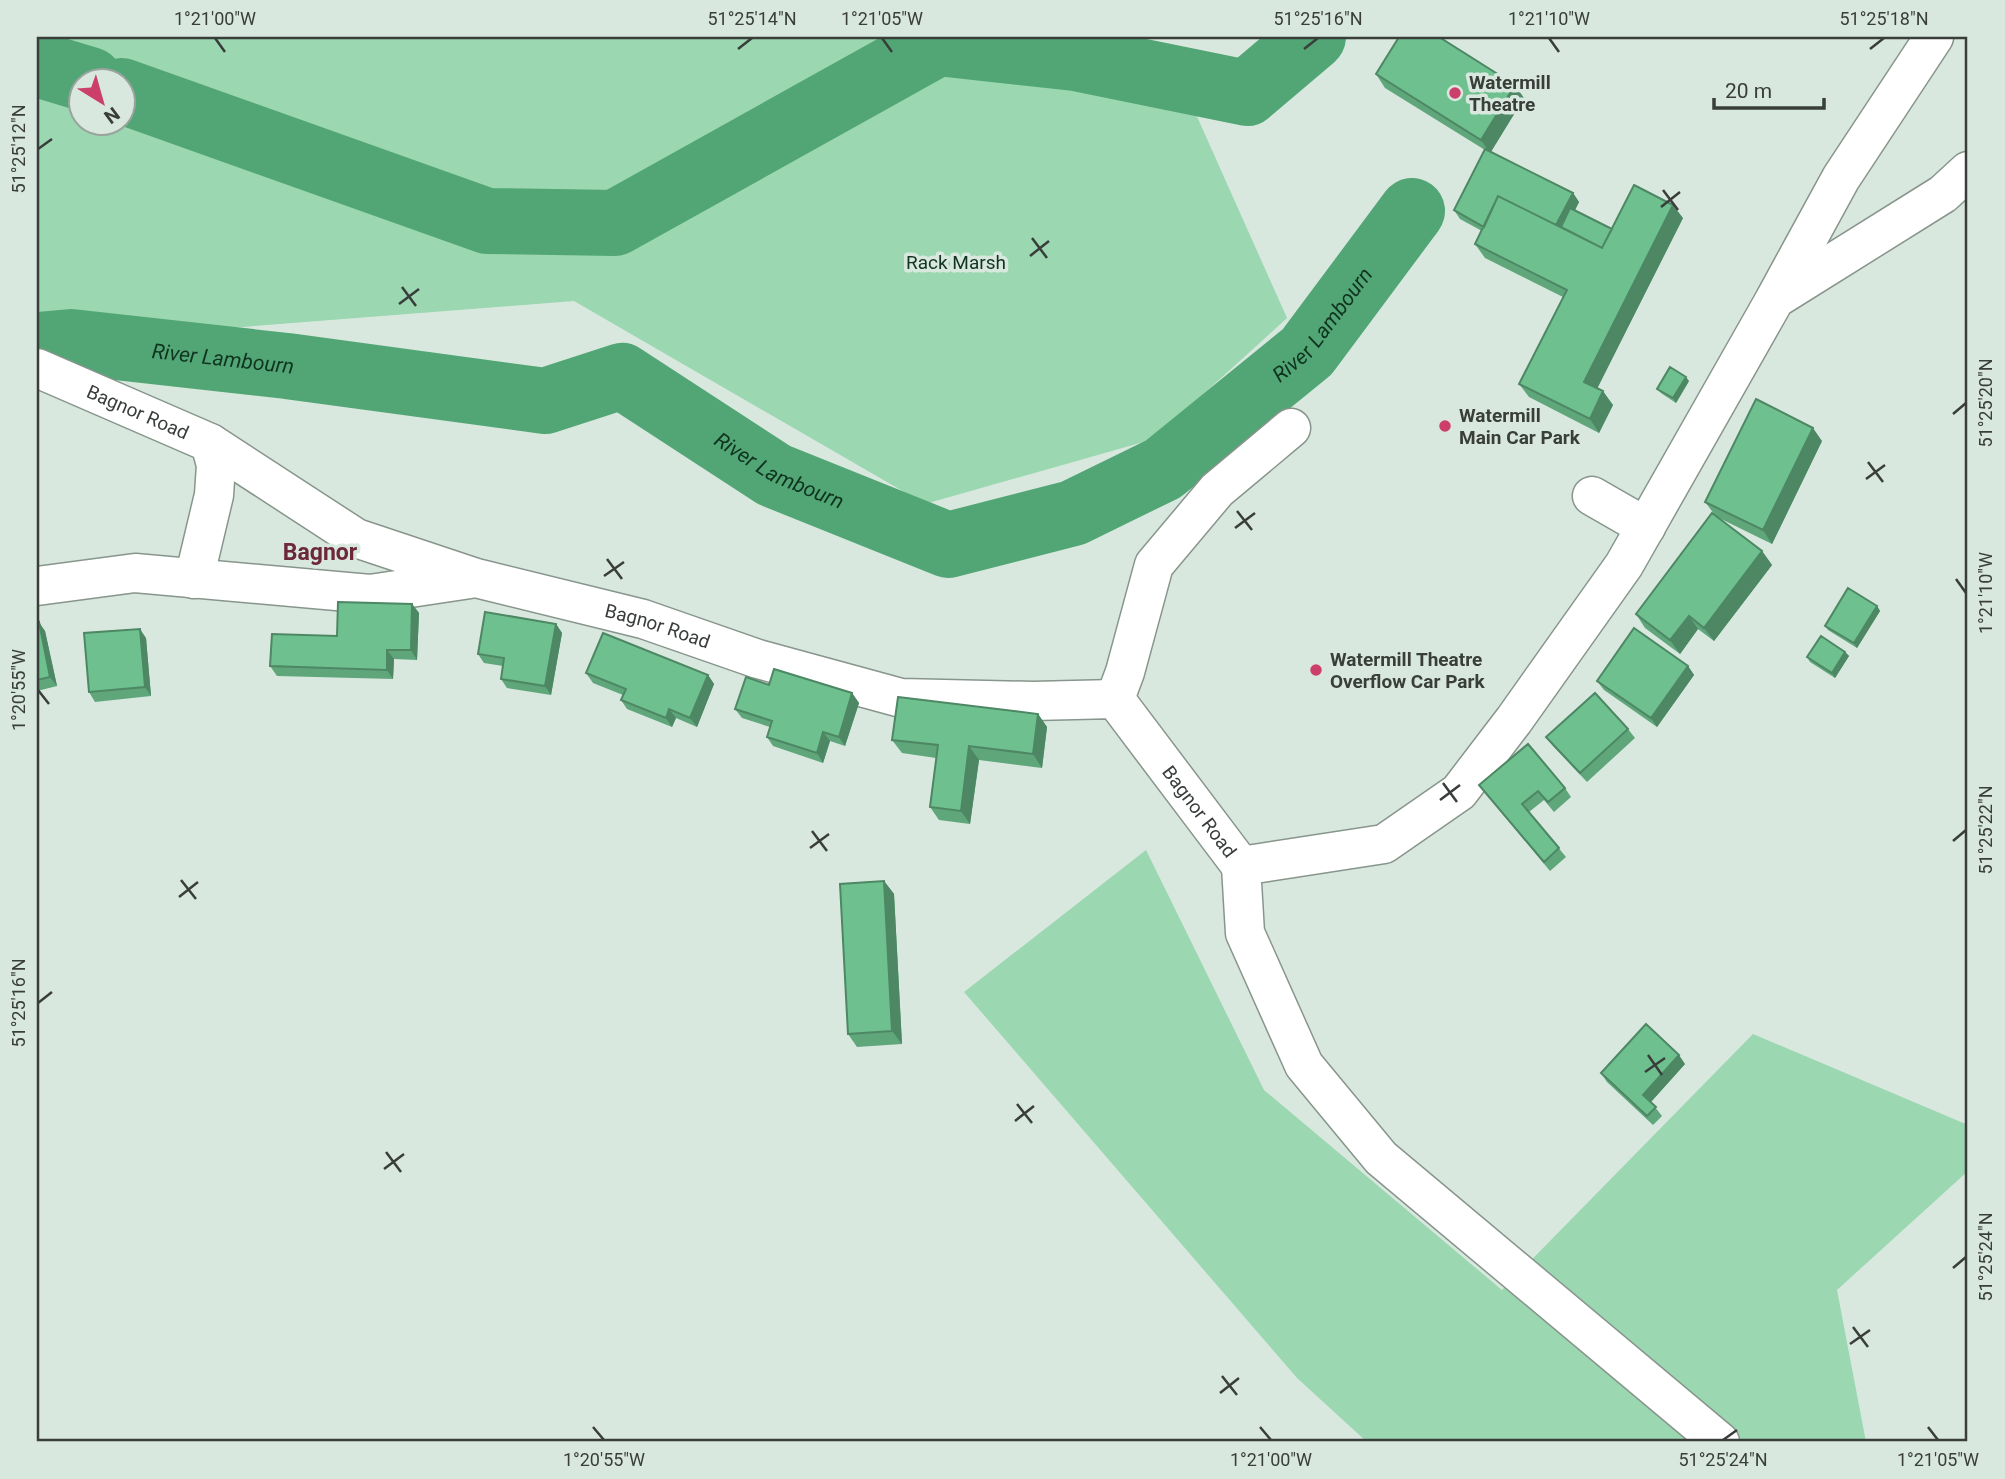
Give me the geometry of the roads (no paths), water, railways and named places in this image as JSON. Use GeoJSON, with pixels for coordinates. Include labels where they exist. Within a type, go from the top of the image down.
{"type":"FeatureCollection","features":[{"type":"Feature","properties":{"kind":"street"},"geometry":{"type":"LineString","coordinates":[[1720,1442],[1381,1158],[1312,1076],[1304,1065],[1245,933],[1241,866],[1384,844],[1459,792],[1514,720],[1616,576],[1841,178],[1934,37]]}},
{"type":"Feature","properties":{"kind":"street"},"geometry":{"type":"LineString","coordinates":[[1775,299],[1943,194],[1968,171]]}},
{"type":"Feature","properties":{"kind":"street","name":"Bagnor Road"},"geometry":{"type":"LineString","coordinates":[[37,368],[210,443],[356,538],[476,578],[643,619],[758,659],[901,698],[1033,701],[1115,699],[1241,866]]}},
{"type":"Feature","properties":{"kind":"street"},"geometry":{"type":"LineString","coordinates":[[1115,699],[1154,565],[1217,490],[1291,428]]}},
{"type":"Feature","properties":{"kind":"street"},"geometry":{"type":"LineString","coordinates":[[194,579],[214,495],[216,465],[210,443]]}},
{"type":"Feature","properties":{"kind":"street"},"geometry":{"type":"LineString","coordinates":[[1591,496],[1646,527]]}},
{"type":"Feature","properties":{"kind":"street"},"geometry":{"type":"LineString","coordinates":[[37,586],[135,573],[370,594],[476,578]]}},
{"type":"Feature","properties":{"kind":"waterway","name":"River Lambourn"},"geometry":{"type":"LineString","coordinates":[[136,96],[487,221],[615,223],[938,43],[1075,58],[1247,93],[1313,37]]}},
{"type":"Feature","properties":{"kind":"waterway","name":"River Lambourn"},"geometry":{"type":"LineString","coordinates":[[37,64],[66,73]]}},
{"type":"Feature","properties":{"kind":"waterway","name":"River Lambourn"},"geometry":{"type":"LineString","coordinates":[[37,345],[71,342],[287,366],[545,401],[622,376],[774,475],[948,545],[1073,513],[1163,469],[1307,352],[1412,211]]}},
{"type":"Feature","properties":{"kind":"place","name":"Watermill Theatre"},"geometry":{"type":"Point","coordinates":[1455,93]}},
{"type":"Feature","properties":{"kind":"place","name":"Watermill Main Car Park"},"geometry":{"type":"Point","coordinates":[1445,426]}},
{"type":"Feature","properties":{"kind":"place","name":"Watermill Theatre Overflow Car Park"},"geometry":{"type":"Point","coordinates":[1316,670]}},
{"type":"Feature","properties":{"kind":"district","name":"Bagnor"},"geometry":{"type":"Point","coordinates":[320,552]}},
{"type":"Feature","properties":{"kind":"park label","name":"Rack Marsh"},"geometry":{"type":"Point","coordinates":[956,262]}}]}
